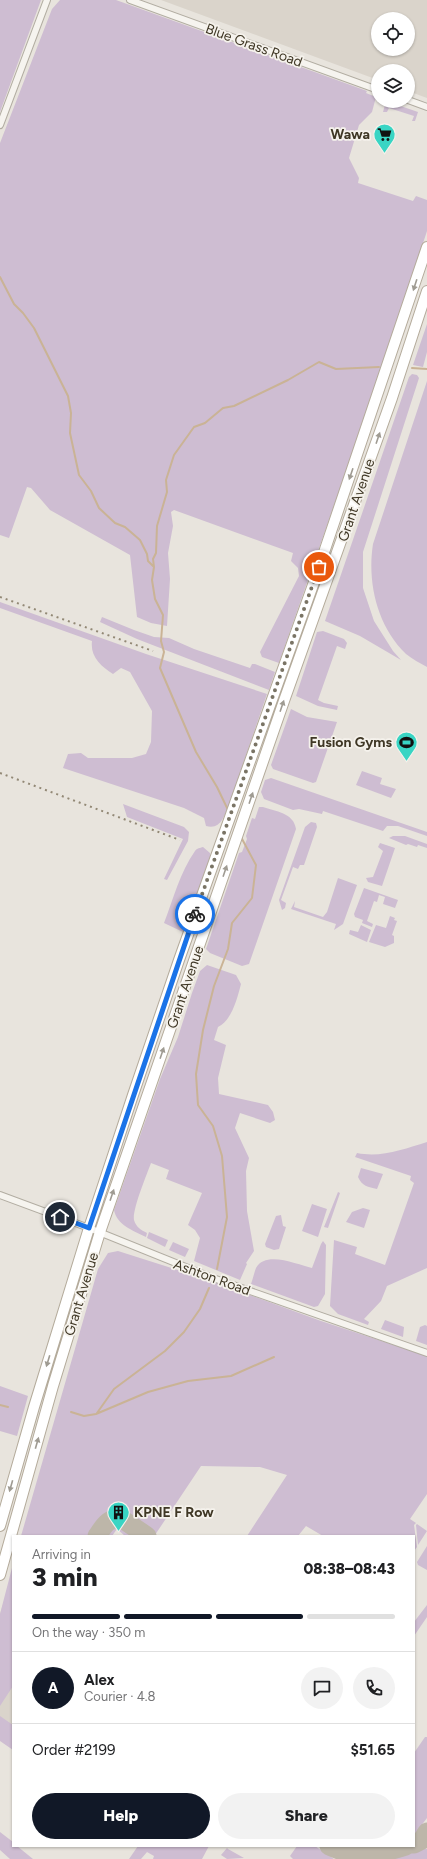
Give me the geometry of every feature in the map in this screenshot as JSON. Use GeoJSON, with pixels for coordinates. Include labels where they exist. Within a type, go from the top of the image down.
{"type":"FeatureCollection","features":[{"type":"Feature","properties":{"kind":"main road","name":"Grant Avenue"},"geometry":{"type":"LineString","coordinates":[[0,1526],[89,1228],[159,1018],[314,582],[427,248]]}},
{"type":"Feature","properties":{"kind":"main road","name":"Grant Avenue"},"geometry":{"type":"LineString","coordinates":[[0,1575],[53,1386],[100,1232],[260,769],[392,398],[427,291]]}},
{"type":"Feature","properties":{"kind":"main road"},"geometry":{"type":"LineString","coordinates":[[260,769],[258,764],[267,736],[267,712]]}},
{"type":"Feature","properties":{"kind":"main road"},"geometry":{"type":"LineString","coordinates":[[159,1018],[172,1022]]}},
{"type":"Feature","properties":{"kind":"main road"},"geometry":{"type":"LineString","coordinates":[[42,1382],[53,1386]]}},
{"type":"Feature","properties":{"kind":"street"},"geometry":{"type":"LineString","coordinates":[[0,125],[47,0]]}},
{"type":"Feature","properties":{"kind":"street","name":"Blue Grass Road"},"geometry":{"type":"LineString","coordinates":[[130,0],[371,87]]}},
{"type":"Feature","properties":{"kind":"street"},"geometry":{"type":"LineString","coordinates":[[415,103],[427,107]]}},
{"type":"Feature","properties":{"kind":"street","name":"Ashton Road"},"geometry":{"type":"LineString","coordinates":[[0,1195],[100,1232],[213,1278],[427,1353]]}},
{"type":"Feature","properties":{"kind":"shaded area"},"geometry":{"type":"Polygon","coordinates":[[[0,0],[41,0],[0,112],[0,0]]]}},
{"type":"Feature","properties":{"kind":"shaded area"},"geometry":{"type":"Polygon","coordinates":[[[60,0],[116,0],[367,91],[366,93],[371,95],[371,108],[373,108],[372,112],[359,125],[349,158],[359,178],[358,183],[413,201],[416,196],[427,200],[427,231],[384,362],[279,663],[262,657],[260,652],[299,576],[298,568],[291,561],[293,553],[174,510],[171,512],[173,526],[168,553],[170,579],[167,626],[151,623],[137,617],[130,555],[50,510],[31,488],[27,487],[9,538],[0,535],[0,143],[52,9],[60,0]]]}},
{"type":"Feature","properties":{"kind":"shaded area"},"geometry":{"type":"Polygon","coordinates":[[[161,0],[427,0],[427,98],[415,94],[415,64],[371,64],[371,77],[161,0]]]}},
{"type":"Feature","properties":{"kind":"shaded area"},"geometry":{"type":"Polygon","coordinates":[[[384,108],[389,108],[387,112],[383,112],[384,108]]]}},
{"type":"Feature","properties":{"kind":"shaded area"},"geometry":{"type":"Polygon","coordinates":[[[389,108],[406,108],[418,112],[415,121],[412,121],[414,116],[389,108]]]}},
{"type":"Feature","properties":{"kind":"shaded area"},"geometry":{"type":"Polygon","coordinates":[[[427,324],[427,352],[423,367],[413,365],[427,324]]]}},
{"type":"Feature","properties":{"kind":"shaded area"},"geometry":{"type":"Polygon","coordinates":[[[412,374],[417,375],[419,378],[363,552],[363,588],[374,621],[393,651],[401,660],[360,636],[325,621],[409,377],[412,374]]]}},
{"type":"Feature","properties":{"kind":"shaded area"},"geometry":{"type":"Polygon","coordinates":[[[427,381],[427,667],[406,654],[396,643],[381,617],[373,588],[372,558],[373,544],[427,381]]]}},
{"type":"Feature","properties":{"kind":"shaded area"},"geometry":{"type":"Polygon","coordinates":[[[0,602],[146,654],[267,694],[229,805],[219,824],[211,827],[206,826],[204,818],[184,808],[63,768],[68,754],[81,753],[88,758],[132,758],[146,754],[151,742],[152,711],[130,672],[121,668],[113,674],[104,668],[97,660],[93,652],[92,641],[0,608],[0,602]]]}},
{"type":"Feature","properties":{"kind":"shaded area"},"geometry":{"type":"Polygon","coordinates":[[[102,617],[154,637],[169,638],[194,649],[250,668],[252,664],[255,664],[275,672],[269,690],[137,639],[100,622],[102,617]]]}},
{"type":"Feature","properties":{"kind":"shaded area"},"geometry":{"type":"Polygon","coordinates":[[[323,631],[344,639],[347,643],[345,649],[337,646],[318,700],[338,706],[337,710],[318,706],[296,696],[317,632],[323,631]]]}},
{"type":"Feature","properties":{"kind":"shaded area"},"geometry":{"type":"Polygon","coordinates":[[[291,709],[307,717],[337,722],[316,782],[313,783],[273,769],[271,765],[291,709]]]}},
{"type":"Feature","properties":{"kind":"shaded area"},"geometry":{"type":"Polygon","coordinates":[[[362,771],[382,778],[380,784],[396,789],[391,798],[356,785],[362,771]]]}},
{"type":"Feature","properties":{"kind":"shaded area"},"geometry":{"type":"Polygon","coordinates":[[[271,778],[427,832],[427,836],[398,826],[387,826],[383,831],[323,811],[322,814],[299,809],[293,810],[264,799],[261,792],[265,780],[271,778]]]}},
{"type":"Feature","properties":{"kind":"shaded area"},"geometry":{"type":"Polygon","coordinates":[[[123,804],[184,827],[189,832],[188,841],[167,880],[164,879],[183,839],[127,817],[123,804]]]}},
{"type":"Feature","properties":{"kind":"shaded area"},"geometry":{"type":"Polygon","coordinates":[[[259,807],[288,816],[292,819],[296,829],[249,964],[242,966],[210,953],[206,949],[239,853],[242,852],[247,839],[246,836],[252,818],[255,819],[259,807]]]}},
{"type":"Feature","properties":{"kind":"shaded area"},"geometry":{"type":"Polygon","coordinates":[[[311,822],[316,823],[317,827],[304,865],[300,865],[298,869],[293,867],[281,900],[286,903],[285,908],[282,910],[279,900],[305,827],[311,822]]]}},
{"type":"Feature","properties":{"kind":"shaded area"},"geometry":{"type":"Polygon","coordinates":[[[393,836],[405,836],[427,844],[427,848],[418,845],[417,847],[408,844],[406,845],[389,838],[393,836]]]}},
{"type":"Feature","properties":{"kind":"shaded area"},"geometry":{"type":"Polygon","coordinates":[[[380,843],[395,848],[382,886],[368,882],[366,878],[373,877],[383,851],[378,847],[380,843]]]}},
{"type":"Feature","properties":{"kind":"shaded area"},"geometry":{"type":"Polygon","coordinates":[[[203,847],[210,853],[210,858],[183,932],[164,923],[185,868],[196,850],[203,847]]]}},
{"type":"Feature","properties":{"kind":"shaded area"},"geometry":{"type":"Polygon","coordinates":[[[338,878],[357,885],[343,924],[334,930],[336,924],[291,909],[295,901],[294,907],[323,917],[327,912],[338,878]]]}},
{"type":"Feature","properties":{"kind":"shaded area"},"geometry":{"type":"Polygon","coordinates":[[[364,888],[398,900],[395,908],[383,904],[385,897],[379,895],[377,902],[374,901],[367,921],[373,924],[372,927],[362,923],[363,920],[355,917],[354,914],[364,888]]]}},
{"type":"Feature","properties":{"kind":"shaded area"},"geometry":{"type":"Polygon","coordinates":[[[390,916],[395,918],[394,920],[397,921],[392,935],[394,936],[394,943],[385,947],[369,942],[376,925],[386,928],[390,916]]]}},
{"type":"Feature","properties":{"kind":"shaded area"},"geometry":{"type":"Polygon","coordinates":[[[361,925],[371,930],[367,942],[349,934],[350,930],[358,932],[361,925]]]}},
{"type":"Feature","properties":{"kind":"shaded area"},"geometry":{"type":"Polygon","coordinates":[[[207,965],[236,975],[241,984],[233,1008],[227,1019],[218,1027],[214,1040],[226,1045],[218,1078],[219,1094],[268,1105],[273,1112],[275,1120],[270,1123],[240,1113],[235,1128],[249,1158],[246,1171],[247,1211],[254,1251],[246,1263],[247,1264],[240,1280],[194,1261],[200,1238],[195,1230],[188,1225],[202,1193],[166,1179],[169,1170],[151,1163],[140,1192],[135,1208],[134,1220],[139,1228],[147,1233],[146,1237],[118,1220],[114,1210],[160,1079],[178,1037],[200,971],[207,965]]]}},
{"type":"Feature","properties":{"kind":"shaded area"},"geometry":{"type":"Polygon","coordinates":[[[427,1142],[427,1268],[387,1286],[381,1301],[364,1319],[369,1322],[368,1325],[338,1314],[330,1306],[334,1240],[357,1247],[355,1254],[385,1265],[414,1183],[410,1180],[411,1176],[355,1157],[357,1153],[384,1154],[427,1142]]]}},
{"type":"Feature","properties":{"kind":"shaded area"},"geometry":{"type":"Polygon","coordinates":[[[361,1168],[383,1174],[377,1189],[368,1187],[361,1182],[358,1177],[361,1168]]]}},
{"type":"Feature","properties":{"kind":"shaded area"},"geometry":{"type":"Polygon","coordinates":[[[338,1192],[340,1193],[328,1228],[324,1227],[338,1192]]]}},
{"type":"Feature","properties":{"kind":"shaded area"},"geometry":{"type":"Polygon","coordinates":[[[312,1204],[327,1209],[318,1237],[302,1231],[312,1204]]]}},
{"type":"Feature","properties":{"kind":"shaded area"},"geometry":{"type":"Polygon","coordinates":[[[363,1208],[370,1210],[364,1228],[346,1222],[352,1212],[363,1208]]]}},
{"type":"Feature","properties":{"kind":"shaded area"},"geometry":{"type":"Polygon","coordinates":[[[281,1215],[283,1226],[286,1227],[279,1249],[274,1250],[266,1247],[265,1244],[276,1216],[281,1215]]]}},
{"type":"Feature","properties":{"kind":"shaded area"},"geometry":{"type":"Polygon","coordinates":[[[149,1232],[168,1240],[165,1247],[147,1238],[149,1232]]]}},
{"type":"Feature","properties":{"kind":"shaded area"},"geometry":{"type":"Polygon","coordinates":[[[323,1241],[326,1245],[325,1294],[318,1306],[314,1307],[251,1284],[256,1268],[267,1260],[282,1260],[312,1268],[323,1241]]]}},
{"type":"Feature","properties":{"kind":"shaded area"},"geometry":{"type":"Polygon","coordinates":[[[173,1242],[189,1249],[185,1257],[169,1250],[173,1242]]]}},
{"type":"Feature","properties":{"kind":"shaded area"},"geometry":{"type":"Polygon","coordinates":[[[118,1251],[206,1279],[321,1321],[427,1356],[427,1494],[410,1519],[416,1523],[414,1525],[417,1547],[415,1550],[415,1535],[321,1535],[306,1526],[299,1535],[248,1535],[287,1475],[260,1467],[201,1466],[155,1535],[124,1515],[127,1507],[124,1505],[119,1514],[114,1514],[106,1518],[94,1535],[21,1535],[98,1269],[108,1253],[118,1251]]]}},
{"type":"Feature","properties":{"kind":"shaded area"},"geometry":{"type":"Polygon","coordinates":[[[385,1320],[404,1327],[403,1337],[381,1329],[385,1320]]]}},
{"type":"Feature","properties":{"kind":"shaded area"},"geometry":{"type":"Polygon","coordinates":[[[425,1325],[427,1326],[427,1345],[416,1341],[420,1327],[425,1325]]]}},
{"type":"Feature","properties":{"kind":"shaded area"},"geometry":{"type":"Polygon","coordinates":[[[0,1386],[28,1396],[17,1436],[0,1431],[0,1386]]]}},
{"type":"Feature","properties":{"kind":"shaded area"},"geometry":{"type":"Polygon","coordinates":[[[114,1522],[122,1523],[133,1531],[133,1535],[124,1535],[117,1529],[113,1535],[105,1535],[110,1525],[114,1522]]]}},
{"type":"Feature","properties":{"kind":"shaded area"},"geometry":{"type":"Polygon","coordinates":[[[417,1524],[427,1531],[418,1545],[416,1525],[417,1524]]]}},
{"type":"Feature","properties":{"kind":"shaded area"},"geometry":{"type":"Polygon","coordinates":[[[427,1546],[427,1570],[418,1565],[417,1562],[427,1546]]]}},
{"type":"Feature","properties":{"kind":"shaded area"},"geometry":{"type":"Polygon","coordinates":[[[12,1568],[12,1688],[0,1706],[0,1614],[12,1568]]]}},
{"type":"Feature","properties":{"kind":"shaded area"},"geometry":{"type":"Polygon","coordinates":[[[12,1575],[12,1745],[0,1737],[0,1614],[12,1575]]]}},
{"type":"Feature","properties":{"kind":"shaded area"},"geometry":{"type":"Polygon","coordinates":[[[427,1605],[427,1617],[415,1635],[415,1621],[427,1605]]]}},
{"type":"Feature","properties":{"kind":"shaded area"},"geometry":{"type":"Polygon","coordinates":[[[0,1716],[12,1724],[12,1749],[0,1741],[0,1716]]]}},
{"type":"Feature","properties":{"kind":"shaded area"},"geometry":{"type":"Polygon","coordinates":[[[425,1737],[427,1737],[427,1818],[415,1834],[415,1752],[425,1737]]]}},
{"type":"Feature","properties":{"kind":"shaded area"},"geometry":{"type":"Polygon","coordinates":[[[0,1832],[12,1841],[12,1847],[18,1847],[33,1859],[10,1859],[0,1850],[0,1832]]]}},
{"type":"Feature","properties":{"kind":"shaded area"},"geometry":{"type":"Polygon","coordinates":[[[137,1847],[208,1847],[202,1859],[153,1859],[154,1856],[147,1852],[141,1859],[129,1859],[137,1847]]]}},
{"type":"Feature","properties":{"kind":"shaded area"},"geometry":{"type":"Polygon","coordinates":[[[296,1847],[316,1847],[334,1859],[293,1859],[290,1856],[296,1847]]]}},
{"type":"Feature","properties":{"kind":"shaded area"},"geometry":{"type":"Polygon","coordinates":[[[227,1848],[244,1858],[227,1859],[221,1855],[227,1848]]]}},
{"type":"Feature","properties":{"kind":"shaded area"},"geometry":{"type":"Polygon","coordinates":[[[427,1849],[427,1859],[392,1859],[427,1849]]]}},
{"type":"Feature","properties":{"kind":"waterway"},"geometry":{"type":"LineString","coordinates":[[0,277],[14,304],[34,328],[68,396],[71,413],[70,433],[79,475],[91,491],[99,508],[115,523],[125,527],[140,540],[147,554],[148,561],[153,566]]}},
{"type":"Feature","properties":{"kind":"waterway"},"geometry":{"type":"LineString","coordinates":[[229,812],[217,787],[196,752],[160,668],[164,652],[161,641],[163,615],[155,599],[152,580],[154,567],[153,559],[156,553],[157,526],[167,492],[166,480],[174,455],[194,427],[205,423],[223,408],[234,406],[288,380],[319,362],[336,369],[379,367]]}},
{"type":"Feature","properties":{"kind":"waterway"},"geometry":{"type":"LineString","coordinates":[[412,368],[427,369]]}},
{"type":"Feature","properties":{"kind":"waterway"},"geometry":{"type":"LineString","coordinates":[[217,1269],[227,1217],[222,1156],[213,1126],[198,1105],[196,1074],[203,1030],[214,986],[228,949],[232,923],[252,898],[256,865],[241,837]]}},
{"type":"Feature","properties":{"kind":"waterway"},"geometry":{"type":"LineString","coordinates":[[97,1413],[114,1389],[165,1351],[184,1332],[200,1309],[209,1288]]}},
{"type":"Feature","properties":{"kind":"waterway"},"geometry":{"type":"LineString","coordinates":[[71,1412],[84,1416],[96,1414],[148,1392],[188,1381],[231,1376],[274,1357]]}},
{"type":"Feature","properties":{"kind":"waterway"},"geometry":{"type":"LineString","coordinates":[[0,1405],[8,1407]]}},
{"type":"Feature","properties":{"kind":"taxiway"},"geometry":{"type":"LineString","coordinates":[[98,1535],[107,1523],[113,1519],[122,1519],[146,1535]]}},
{"type":"Feature","properties":{"kind":"taxiway"},"geometry":{"type":"LineString","coordinates":[[415,1844],[422,1840],[427,1832]]}},
{"type":"Feature","properties":{"kind":"taxiway"},"geometry":{"type":"LineString","coordinates":[[332,1847],[349,1853],[358,1854],[386,1852],[403,1847]]}},
{"type":"Feature","properties":{"kind":"railway"},"geometry":{"type":"LineString","coordinates":[[0,597],[153,651]]}},
{"type":"Feature","properties":{"kind":"railway"},"geometry":{"type":"LineString","coordinates":[[0,773],[180,840]]}},
{"type":"Feature","properties":{"kind":"way so far"},"geometry":{"type":"LineString","coordinates":[[195,914],[319,567]]}},
{"type":"Feature","properties":{"kind":"place","name":"Wawa"},"geometry":{"type":"Point","coordinates":[385,154]}},
{"type":"Feature","properties":{"kind":"place","name":"Fusion Gyms"},"geometry":{"type":"Point","coordinates":[407,762]}},
{"type":"Feature","properties":{"kind":"place","name":"KPNE F Row"},"geometry":{"type":"Point","coordinates":[118,1532]}},
{"type":"Feature","properties":{"kind":"route"},"geometry":{"type":"LineString","coordinates":[[60,1217],[89,1228],[152,1037],[195,914]]}}]}
